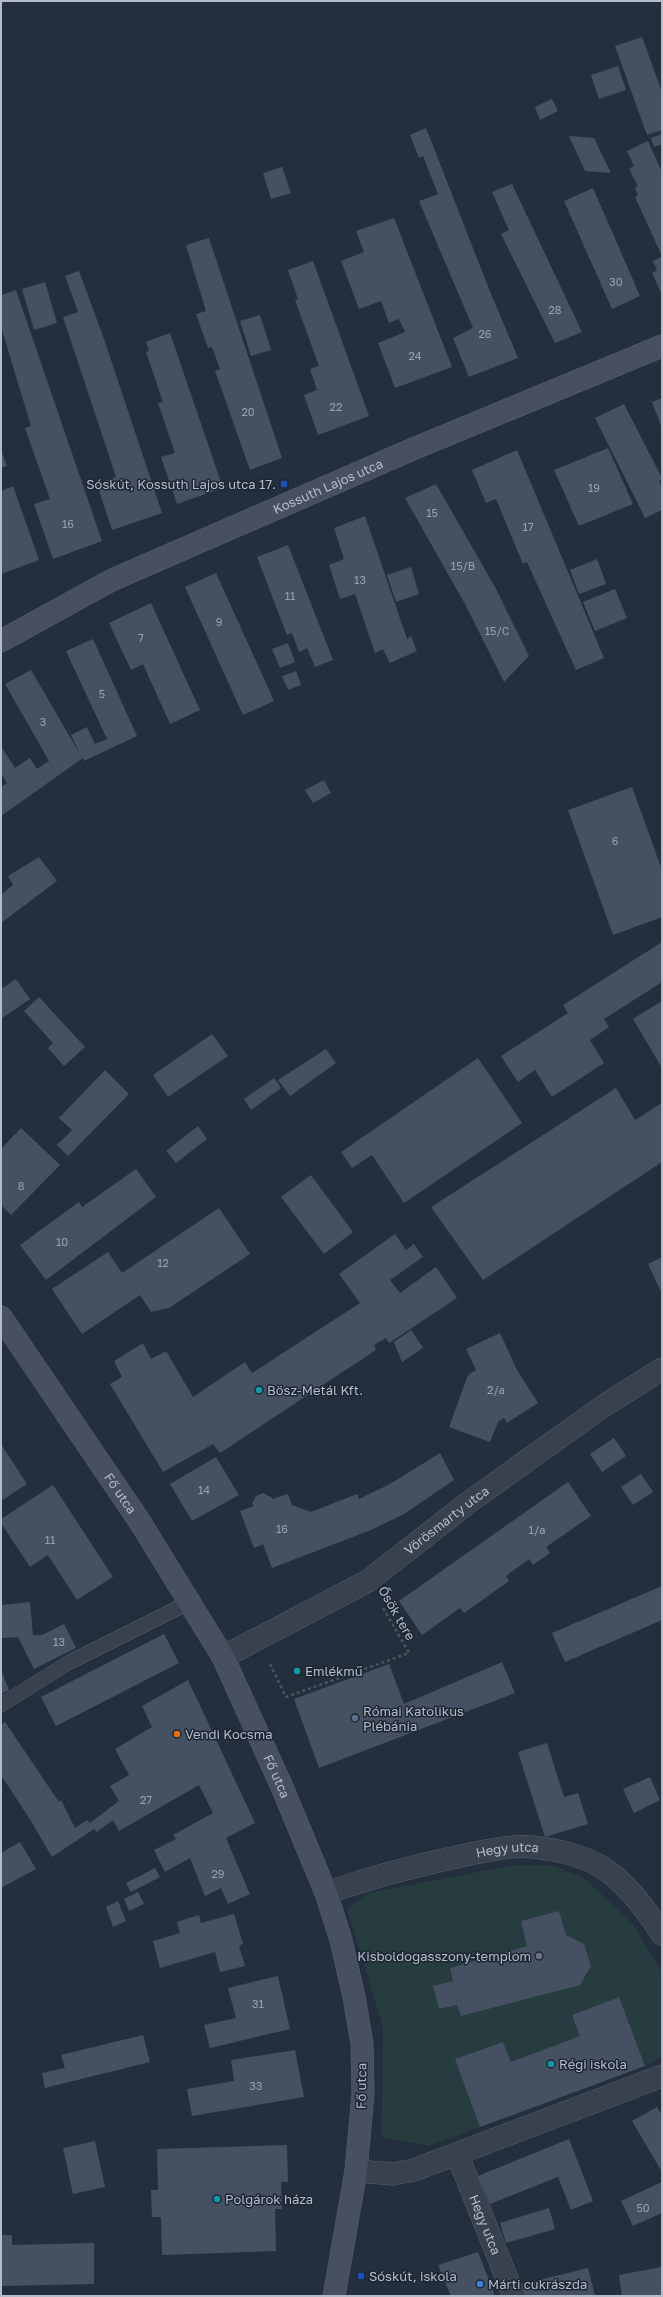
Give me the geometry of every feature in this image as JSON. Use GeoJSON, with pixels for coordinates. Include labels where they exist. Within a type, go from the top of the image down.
{"type":"FeatureCollection","features":[{"type":"Feature","properties":{"kind":"street","name":"Kossuth Lajos utca"},"geometry":{"type":"LineString","coordinates":[[1,641],[112,580],[414,449],[662,346]]}},
{"type":"Feature","properties":{"kind":"street","name":"Fő utca"},"geometry":{"type":"LineString","coordinates":[[1,1317],[140,1522],[223,1657],[282,1787],[326,1893],[341,1940],[354,1996],[362,2044],[363,2093],[356,2171],[334,2296]]}},
{"type":"Feature","properties":{"kind":"street","name":"Vörösmarty utca"},"geometry":{"type":"LineString","coordinates":[[223,1657],[259,1640],[368,1581],[469,1502],[605,1406],[662,1369]]}},
{"type":"Feature","properties":{"kind":"street","name":"Hegy utca"},"geometry":{"type":"LineString","coordinates":[[326,1893],[398,1869],[497,1849],[533,1847],[567,1854],[598,1865],[617,1880],[633,1896],[662,1934]]}},
{"type":"Feature","properties":{"kind":"street"},"geometry":{"type":"LineString","coordinates":[[356,2171],[393,2174],[414,2170],[662,2076]]}},
{"type":"Feature","properties":{"kind":"street","name":"Hegy utca"},"geometry":{"type":"LineString","coordinates":[[457,2154],[514,2296]]}},
{"type":"Feature","properties":{"kind":"lane"},"geometry":{"type":"LineString","coordinates":[[1,1705],[68,1663],[190,1602]]}},
{"type":"Feature","properties":{"kind":"path","name":"Ősök tere"},"geometry":{"type":"LineString","coordinates":[[259,1640],[286,1697],[409,1653],[368,1581]]}},
{"type":"Feature","properties":{"kind":"green space"},"geometry":{"type":"Polygon","coordinates":[[[515,1865],[554,1866],[584,1878],[633,1924],[662,1973],[662,2056],[645,2066],[619,1997],[572,2015],[580,2036],[511,2062],[503,2042],[456,2059],[480,2127],[429,2146],[382,2137],[383,2028],[347,1909],[368,1893],[515,1865]]]}},
{"type":"Feature","properties":{"kind":"building"},"geometry":{"type":"Polygon","coordinates":[[[642,37],[662,92],[662,130],[647,135],[615,46],[642,37]]]}},
{"type":"Feature","properties":{"kind":"building"},"geometry":{"type":"Polygon","coordinates":[[[618,66],[626,90],[599,99],[591,75],[618,66]]]}},
{"type":"Feature","properties":{"kind":"building"},"geometry":{"type":"Polygon","coordinates":[[[552,99],[558,111],[540,120],[535,107],[552,99]]]}},
{"type":"Feature","properties":{"kind":"building"},"geometry":{"type":"Polygon","coordinates":[[[426,128],[489,289],[518,358],[469,377],[453,338],[473,328],[419,201],[438,194],[423,156],[419,158],[410,135],[426,128]]]}},
{"type":"Feature","properties":{"kind":"building"},"geometry":{"type":"Polygon","coordinates":[[[662,134],[662,144],[654,147],[651,138],[662,134]]]}},
{"type":"Feature","properties":{"kind":"building"},"geometry":{"type":"Polygon","coordinates":[[[569,136],[594,138],[611,173],[585,171],[569,136]]]}},
{"type":"Feature","properties":{"kind":"building"},"geometry":{"type":"Polygon","coordinates":[[[648,141],[662,172],[662,256],[635,197],[638,195],[635,188],[638,186],[629,169],[634,166],[627,151],[648,141]]]}},
{"type":"Feature","properties":{"kind":"building"},"geometry":{"type":"Polygon","coordinates":[[[282,167],[291,193],[271,199],[263,173],[282,167]]]}},
{"type":"Feature","properties":{"kind":"building"},"geometry":{"type":"Polygon","coordinates":[[[512,184],[582,332],[555,343],[501,234],[509,230],[492,192],[512,184]]]}},
{"type":"Feature","properties":{"kind":"building"},"geometry":{"type":"Polygon","coordinates":[[[593,188],[640,296],[612,309],[564,201],[593,188]]]}},
{"type":"Feature","properties":{"kind":"building"},"geometry":{"type":"Polygon","coordinates":[[[394,218],[452,367],[395,388],[378,343],[405,332],[399,319],[389,323],[381,301],[359,309],[341,261],[364,252],[356,231],[394,218]]]}},
{"type":"Feature","properties":{"kind":"building"},"geometry":{"type":"Polygon","coordinates":[[[209,238],[282,458],[250,470],[215,371],[220,369],[212,347],[208,348],[196,314],[206,311],[186,245],[209,238]]]}},
{"type":"Feature","properties":{"kind":"building"},"geometry":{"type":"Polygon","coordinates":[[[662,257],[662,295],[652,273],[657,270],[653,261],[662,257]]]}},
{"type":"Feature","properties":{"kind":"building"},"geometry":{"type":"Polygon","coordinates":[[[313,261],[369,416],[318,435],[304,395],[317,390],[310,369],[319,366],[295,300],[298,299],[288,270],[313,261]]]}},
{"type":"Feature","properties":{"kind":"building"},"geometry":{"type":"Polygon","coordinates":[[[79,271],[104,339],[162,513],[112,530],[97,484],[116,477],[63,317],[78,312],[65,276],[79,271]]]}},
{"type":"Feature","properties":{"kind":"building"},"geometry":{"type":"Polygon","coordinates":[[[45,282],[57,323],[34,330],[22,289],[45,282]]]}},
{"type":"Feature","properties":{"kind":"building"},"geometry":{"type":"Polygon","coordinates":[[[16,290],[102,541],[53,559],[34,504],[50,499],[25,428],[31,426],[1,327],[1,295],[16,290]]]}},
{"type":"Feature","properties":{"kind":"building"},"geometry":{"type":"Polygon","coordinates":[[[260,315],[271,350],[251,356],[240,321],[260,315]]]}},
{"type":"Feature","properties":{"kind":"building"},"geometry":{"type":"Polygon","coordinates":[[[170,333],[223,488],[177,504],[161,457],[175,453],[158,403],[163,402],[146,352],[149,351],[146,342],[170,333]]]}},
{"type":"Feature","properties":{"kind":"building"},"geometry":{"type":"Polygon","coordinates":[[[662,398],[662,428],[652,402],[662,398]]]}},
{"type":"Feature","properties":{"kind":"building"},"geometry":{"type":"Polygon","coordinates":[[[624,404],[662,478],[659,481],[662,487],[662,510],[645,518],[595,418],[624,404]]]}},
{"type":"Feature","properties":{"kind":"building"},"geometry":{"type":"Polygon","coordinates":[[[608,448],[633,504],[579,526],[554,470],[608,448]]]}},
{"type":"Feature","properties":{"kind":"building"},"geometry":{"type":"Polygon","coordinates":[[[1,450],[7,466],[1,468],[1,450]]]}},
{"type":"Feature","properties":{"kind":"building"},"geometry":{"type":"Polygon","coordinates":[[[517,450],[604,658],[576,670],[527,562],[523,564],[496,499],[486,503],[472,470],[517,450]]]}},
{"type":"Feature","properties":{"kind":"building"},"geometry":{"type":"Polygon","coordinates":[[[436,484],[495,587],[529,656],[504,682],[465,604],[405,498],[436,484]]]}},
{"type":"Feature","properties":{"kind":"building"},"geometry":{"type":"Polygon","coordinates":[[[13,486],[39,560],[1,574],[1,491],[13,486]]]}},
{"type":"Feature","properties":{"kind":"building"},"geometry":{"type":"Polygon","coordinates":[[[365,516],[407,639],[411,636],[417,651],[390,663],[383,649],[375,653],[355,594],[340,599],[329,565],[344,559],[334,528],[365,516]]]}},
{"type":"Feature","properties":{"kind":"building"},"geometry":{"type":"Polygon","coordinates":[[[288,545],[333,660],[315,667],[307,648],[299,652],[292,633],[287,635],[257,557],[288,545]]]}},
{"type":"Feature","properties":{"kind":"building"},"geometry":{"type":"Polygon","coordinates":[[[597,559],[606,584],[579,594],[570,570],[597,559]]]}},
{"type":"Feature","properties":{"kind":"building"},"geometry":{"type":"Polygon","coordinates":[[[411,567],[419,594],[396,602],[387,575],[411,567]]]}},
{"type":"Feature","properties":{"kind":"building"},"geometry":{"type":"Polygon","coordinates":[[[216,573],[274,701],[243,715],[185,587],[216,573]]]}},
{"type":"Feature","properties":{"kind":"building"},"geometry":{"type":"Polygon","coordinates":[[[615,589],[627,618],[595,631],[583,602],[615,589]]]}},
{"type":"Feature","properties":{"kind":"building"},"geometry":{"type":"Polygon","coordinates":[[[151,603],[200,710],[170,724],[143,664],[131,670],[109,623],[151,603]]]}},
{"type":"Feature","properties":{"kind":"building"},"geometry":{"type":"Polygon","coordinates":[[[93,639],[137,736],[84,761],[83,758],[1,816],[1,787],[7,783],[1,774],[1,746],[15,768],[30,758],[37,769],[49,761],[5,684],[31,670],[81,756],[71,735],[87,727],[95,744],[107,739],[66,651],[93,639]]]}},
{"type":"Feature","properties":{"kind":"building"},"geometry":{"type":"Polygon","coordinates":[[[288,643],[295,662],[280,668],[272,649],[288,643]]]}},
{"type":"Feature","properties":{"kind":"building"},"geometry":{"type":"Polygon","coordinates":[[[296,671],[301,685],[288,690],[282,676],[296,671]]]}},
{"type":"Feature","properties":{"kind":"building"},"geometry":{"type":"Polygon","coordinates":[[[324,780],[331,793],[313,803],[305,790],[324,780]]]}},
{"type":"Feature","properties":{"kind":"building"},"geometry":{"type":"Polygon","coordinates":[[[632,787],[662,870],[662,917],[613,935],[568,810],[632,787]]]}},
{"type":"Feature","properties":{"kind":"building"},"geometry":{"type":"Polygon","coordinates":[[[39,857],[57,881],[1,923],[1,895],[13,885],[8,876],[39,857]]]}},
{"type":"Feature","properties":{"kind":"building"},"geometry":{"type":"Polygon","coordinates":[[[662,942],[662,982],[604,1019],[609,1027],[590,1040],[604,1063],[552,1097],[535,1070],[518,1082],[501,1056],[568,1013],[563,1005],[662,942]]]}},
{"type":"Feature","properties":{"kind":"building"},"geometry":{"type":"Polygon","coordinates":[[[16,979],[30,999],[1,1019],[1,989],[16,979]]]}},
{"type":"Feature","properties":{"kind":"building"},"geometry":{"type":"Polygon","coordinates":[[[39,997],[85,1047],[64,1066],[48,1048],[53,1043],[24,1011],[39,997]]]}},
{"type":"Feature","properties":{"kind":"building"},"geometry":{"type":"Polygon","coordinates":[[[662,1001],[662,1068],[633,1019],[662,1001]]]}},
{"type":"Feature","properties":{"kind":"building"},"geometry":{"type":"Polygon","coordinates":[[[212,1034],[228,1056],[168,1097],[153,1075],[212,1034]]]}},
{"type":"Feature","properties":{"kind":"building"},"geometry":{"type":"Polygon","coordinates":[[[326,1049],[336,1063],[290,1096],[278,1080],[326,1049]]]}},
{"type":"Feature","properties":{"kind":"building"},"geometry":{"type":"Polygon","coordinates":[[[478,1058],[522,1123],[404,1203],[372,1155],[352,1168],[341,1152],[478,1058]]]}},
{"type":"Feature","properties":{"kind":"building"},"geometry":{"type":"Polygon","coordinates":[[[105,1070],[129,1094],[68,1156],[57,1145],[72,1130],[59,1118],[105,1070]]]}},
{"type":"Feature","properties":{"kind":"building"},"geometry":{"type":"Polygon","coordinates":[[[274,1078],[281,1088],[251,1110],[244,1099],[274,1078]]]}},
{"type":"Feature","properties":{"kind":"building"},"geometry":{"type":"Polygon","coordinates":[[[616,1088],[635,1120],[662,1103],[662,1162],[483,1280],[431,1207],[616,1088]]]}},
{"type":"Feature","properties":{"kind":"building"},"geometry":{"type":"Polygon","coordinates":[[[198,1126],[207,1139],[176,1163],[166,1151],[198,1126]]]}},
{"type":"Feature","properties":{"kind":"building"},"geometry":{"type":"Polygon","coordinates":[[[21,1128],[60,1165],[11,1215],[1,1205],[1,1149],[21,1128]]]}},
{"type":"Feature","properties":{"kind":"building"},"geometry":{"type":"Polygon","coordinates":[[[136,1169],[156,1197],[46,1280],[20,1245],[79,1202],[82,1207],[136,1169]]]}},
{"type":"Feature","properties":{"kind":"building"},"geometry":{"type":"Polygon","coordinates":[[[311,1175],[353,1232],[324,1254],[281,1197],[311,1175]]]}},
{"type":"Feature","properties":{"kind":"building"},"geometry":{"type":"Polygon","coordinates":[[[219,1208],[250,1254],[169,1308],[151,1312],[140,1295],[82,1334],[52,1289],[108,1252],[122,1273],[219,1208]]]}},
{"type":"Feature","properties":{"kind":"building","name":"Bösz-Metál Kft."},"geometry":{"type":"Polygon","coordinates":[[[395,1234],[406,1250],[414,1244],[423,1257],[390,1280],[400,1293],[436,1267],[457,1298],[389,1343],[386,1338],[374,1345],[376,1350],[220,1453],[213,1444],[163,1472],[110,1384],[122,1377],[114,1361],[143,1343],[151,1359],[166,1351],[193,1397],[245,1362],[252,1373],[360,1303],[339,1274],[395,1234]]]}},
{"type":"Feature","properties":{"kind":"building"},"geometry":{"type":"Polygon","coordinates":[[[662,1257],[662,1294],[648,1264],[662,1257]]]}},
{"type":"Feature","properties":{"kind":"building"},"geometry":{"type":"Polygon","coordinates":[[[411,1330],[423,1348],[402,1362],[394,1342],[411,1330]]]}},
{"type":"Feature","properties":{"kind":"building"},"geometry":{"type":"Polygon","coordinates":[[[500,1333],[517,1370],[538,1403],[507,1423],[504,1418],[498,1422],[490,1442],[449,1427],[468,1375],[476,1370],[466,1349],[500,1333]]]}},
{"type":"Feature","properties":{"kind":"building"},"geometry":{"type":"Polygon","coordinates":[[[614,1438],[626,1456],[602,1472],[590,1454],[614,1438]]]}},
{"type":"Feature","properties":{"kind":"building"},"geometry":{"type":"Polygon","coordinates":[[[1,1444],[27,1484],[1,1501],[1,1444]]]}},
{"type":"Feature","properties":{"kind":"building"},"geometry":{"type":"Polygon","coordinates":[[[440,1453],[454,1480],[404,1514],[371,1530],[272,1568],[263,1544],[254,1548],[240,1511],[254,1506],[252,1504],[256,1496],[263,1493],[272,1499],[288,1494],[292,1505],[311,1512],[357,1494],[359,1499],[390,1484],[440,1453]]]}},
{"type":"Feature","properties":{"kind":"building"},"geometry":{"type":"Polygon","coordinates":[[[216,1457],[239,1495],[192,1521],[170,1484],[216,1457]]]}},
{"type":"Feature","properties":{"kind":"building"},"geometry":{"type":"Polygon","coordinates":[[[641,1474],[653,1492],[633,1505],[621,1487],[641,1474]]]}},
{"type":"Feature","properties":{"kind":"building"},"geometry":{"type":"Polygon","coordinates":[[[568,1482],[591,1516],[546,1547],[550,1553],[533,1565],[529,1559],[506,1576],[509,1581],[464,1613],[460,1608],[422,1635],[399,1601],[568,1482]]]}},
{"type":"Feature","properties":{"kind":"building"},"geometry":{"type":"Polygon","coordinates":[[[53,1485],[113,1577],[77,1600],[48,1555],[30,1567],[1,1523],[1,1519],[53,1485]]]}},
{"type":"Feature","properties":{"kind":"building"},"geometry":{"type":"Polygon","coordinates":[[[662,1586],[662,1620],[565,1662],[552,1633],[662,1586]]]}},
{"type":"Feature","properties":{"kind":"building"},"geometry":{"type":"Polygon","coordinates":[[[30,1602],[33,1635],[42,1635],[64,1624],[76,1648],[34,1669],[18,1637],[1,1638],[1,1605],[30,1602]]]}},
{"type":"Feature","properties":{"kind":"building"},"geometry":{"type":"Polygon","coordinates":[[[164,1634],[179,1663],[56,1726],[41,1697],[164,1634]]]}},
{"type":"Feature","properties":{"kind":"building","name":"Római Katolikus Plébánia"},"geometry":{"type":"Polygon","coordinates":[[[502,1662],[515,1693],[319,1768],[294,1699],[389,1664],[404,1704],[502,1662]]]}},
{"type":"Feature","properties":{"kind":"building"},"geometry":{"type":"Polygon","coordinates":[[[1,1670],[9,1690],[1,1694],[1,1670]]]}},
{"type":"Feature","properties":{"kind":"building"},"geometry":{"type":"Polygon","coordinates":[[[188,1680],[255,1823],[226,1838],[250,1894],[228,1904],[221,1888],[205,1896],[190,1858],[165,1872],[154,1850],[176,1839],[173,1835],[213,1813],[199,1785],[119,1831],[113,1820],[97,1832],[94,1829],[52,1857],[1,1775],[1,1725],[5,1722],[59,1802],[61,1800],[75,1828],[87,1820],[90,1823],[119,1801],[110,1786],[129,1775],[115,1749],[152,1727],[142,1706],[188,1680]]]}},
{"type":"Feature","properties":{"kind":"building"},"geometry":{"type":"Polygon","coordinates":[[[547,1743],[564,1797],[578,1793],[588,1824],[545,1837],[518,1752],[547,1743]]]}},
{"type":"Feature","properties":{"kind":"building"},"geometry":{"type":"Polygon","coordinates":[[[650,1777],[660,1800],[634,1813],[623,1789],[650,1777]]]}},
{"type":"Feature","properties":{"kind":"building"},"geometry":{"type":"Polygon","coordinates":[[[20,1842],[36,1869],[1,1888],[1,1853],[20,1842]]]}},
{"type":"Feature","properties":{"kind":"building"},"geometry":{"type":"Polygon","coordinates":[[[155,1868],[160,1877],[131,1892],[126,1883],[155,1868]]]}},
{"type":"Feature","properties":{"kind":"building"},"geometry":{"type":"Polygon","coordinates":[[[138,1892],[144,1904],[129,1911],[124,1899],[138,1892]]]}},
{"type":"Feature","properties":{"kind":"building"},"geometry":{"type":"Polygon","coordinates":[[[118,1901],[126,1921],[113,1927],[106,1907],[118,1901]]]}},
{"type":"Feature","properties":{"kind":"building","name":"Kisboldogasszony-templom"},"geometry":{"type":"Polygon","coordinates":[[[559,1911],[566,1935],[584,1944],[591,1966],[580,1985],[461,2016],[457,2005],[439,2009],[433,1986],[453,1981],[450,1968],[527,1946],[521,1921],[559,1911]]]}},
{"type":"Feature","properties":{"kind":"building"},"geometry":{"type":"Polygon","coordinates":[[[234,1914],[243,1944],[239,1946],[245,1966],[220,1972],[215,1952],[160,1968],[153,1941],[180,1933],[177,1922],[199,1915],[201,1923],[234,1914]]]}},
{"type":"Feature","properties":{"kind":"building"},"geometry":{"type":"Polygon","coordinates":[[[278,1976],[290,2029],[210,2048],[204,2025],[236,2018],[228,1988],[278,1976]]]}},
{"type":"Feature","properties":{"kind":"building","name":"Régi iskola"},"geometry":{"type":"Polygon","coordinates":[[[619,1997],[645,2066],[480,2127],[455,2059],[503,2042],[511,2062],[580,2036],[572,2015],[619,1997]]]}},
{"type":"Feature","properties":{"kind":"building"},"geometry":{"type":"Polygon","coordinates":[[[143,2035],[150,2062],[45,2088],[42,2073],[65,2068],[61,2055],[143,2035]]]}},
{"type":"Feature","properties":{"kind":"building"},"geometry":{"type":"Polygon","coordinates":[[[295,2050],[304,2097],[192,2116],[187,2089],[234,2081],[231,2060],[295,2050]]]}},
{"type":"Feature","properties":{"kind":"building"},"geometry":{"type":"Polygon","coordinates":[[[657,2107],[662,2115],[662,2172],[632,2121],[657,2107]]]}},
{"type":"Feature","properties":{"kind":"building"},"geometry":{"type":"Polygon","coordinates":[[[569,2139],[593,2201],[571,2210],[558,2177],[490,2204],[478,2176],[569,2139]]]}},
{"type":"Feature","properties":{"kind":"building"},"geometry":{"type":"Polygon","coordinates":[[[95,2141],[105,2187],[73,2194],[63,2148],[95,2141]]]}},
{"type":"Feature","properties":{"kind":"building","name":"Polgárok háza"},"geometry":{"type":"Polygon","coordinates":[[[287,2145],[288,2182],[281,2182],[282,2209],[275,2209],[276,2251],[162,2255],[161,2217],[152,2217],[151,2190],[158,2190],[157,2149],[287,2145]]]}},
{"type":"Feature","properties":{"kind":"building"},"geometry":{"type":"Polygon","coordinates":[[[662,2182],[662,2213],[633,2226],[621,2201],[662,2182]]]}},
{"type":"Feature","properties":{"kind":"building"},"geometry":{"type":"Polygon","coordinates":[[[549,2208],[555,2229],[506,2243],[500,2223],[549,2208]]]}},
{"type":"Feature","properties":{"kind":"building"},"geometry":{"type":"Polygon","coordinates":[[[1,2235],[12,2235],[12,2245],[94,2243],[94,2284],[1,2286],[1,2235]]]}},
{"type":"Feature","properties":{"kind":"building"},"geometry":{"type":"Polygon","coordinates":[[[478,2252],[495,2296],[451,2296],[438,2265],[478,2252]]]}},
{"type":"Feature","properties":{"kind":"building"},"geometry":{"type":"Polygon","coordinates":[[[662,2267],[662,2296],[622,2296],[619,2275],[662,2267]]]}},
{"type":"Feature","properties":{"kind":"building"},"geometry":{"type":"Polygon","coordinates":[[[588,2268],[595,2296],[525,2296],[522,2284],[588,2268]]]}},
{"type":"Feature","properties":{"kind":"place","name":"Sóskút, Kossuth Lajos utca 17."},"geometry":{"type":"Point","coordinates":[284,484]}},
{"type":"Feature","properties":{"kind":"place","name":"Bösz-Metál Kft."},"geometry":{"type":"Point","coordinates":[259,1390]}},
{"type":"Feature","properties":{"kind":"place","name":"Emlékmű"},"geometry":{"type":"Point","coordinates":[297,1671]}},
{"type":"Feature","properties":{"kind":"place","name":"Római Katolikus Plébánia"},"geometry":{"type":"Point","coordinates":[355,1718]}},
{"type":"Feature","properties":{"kind":"place","name":"Vendi Kocsma"},"geometry":{"type":"Point","coordinates":[177,1734]}},
{"type":"Feature","properties":{"kind":"place","name":"Kisboldogasszony-templom"},"geometry":{"type":"Point","coordinates":[539,1956]}},
{"type":"Feature","properties":{"kind":"place","name":"Régi iskola"},"geometry":{"type":"Point","coordinates":[551,2064]}},
{"type":"Feature","properties":{"kind":"place","name":"Polgárok háza"},"geometry":{"type":"Point","coordinates":[217,2199]}},
{"type":"Feature","properties":{"kind":"place","name":"Sóskút, iskola"},"geometry":{"type":"Point","coordinates":[361,2276]}},
{"type":"Feature","properties":{"kind":"place","name":"Márti cukrászda"},"geometry":{"type":"Point","coordinates":[480,2284]}}]}
